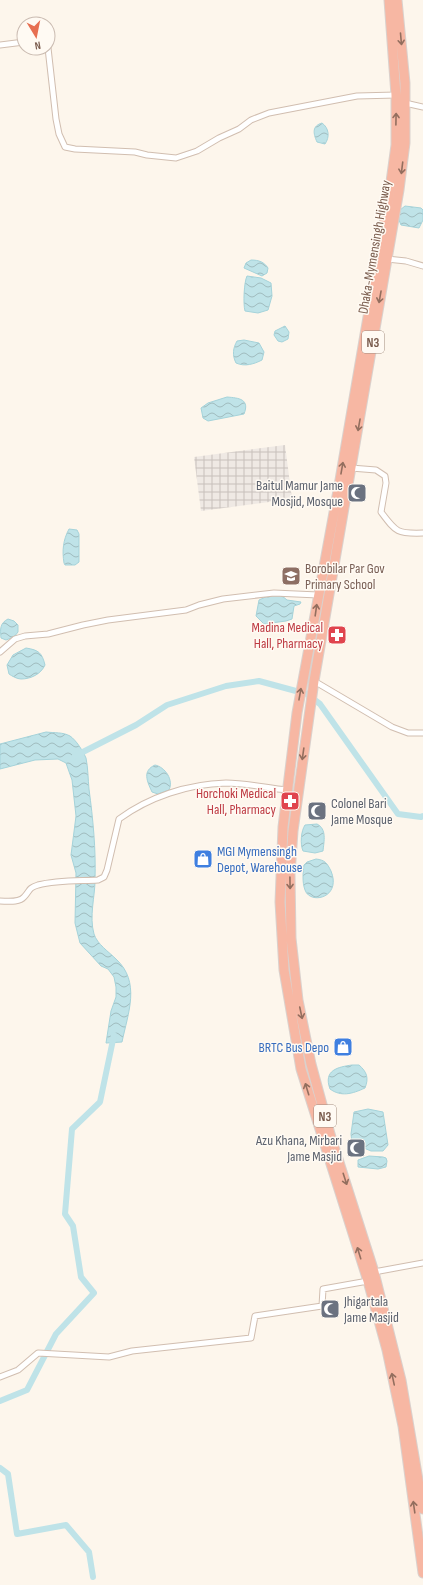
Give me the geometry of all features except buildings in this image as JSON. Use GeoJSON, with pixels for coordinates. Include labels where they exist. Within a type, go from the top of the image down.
{"type":"FeatureCollection","features":[{"type":"Feature","properties":{"kind":"highway","name":"N3"},"geometry":{"type":"LineString","coordinates":[[389,0],[396,95],[396,146],[340,480],[297,713],[283,827],[280,902],[284,970],[301,1069],[368,1281],[387,1350],[403,1426],[423,1573]]}},
{"type":"Feature","properties":{"kind":"highway","name":"Dhaka-Mymensingh Highway"},"geometry":{"type":"LineString","coordinates":[[397,0],[405,83],[405,143],[399,190],[308,715],[293,830],[290,874],[291,938],[298,1000],[311,1064],[330,1134],[374,1272],[401,1380],[423,1509]]}},
{"type":"Feature","properties":{"kind":"street"},"geometry":{"type":"LineString","coordinates":[[0,45],[16,43]]}},
{"type":"Feature","properties":{"kind":"street"},"geometry":{"type":"LineString","coordinates":[[49,56],[51,86],[59,134],[65,147],[75,149],[135,152],[147,155],[176,158],[197,152],[219,138],[239,129],[251,120],[269,114],[356,96],[396,95]]}},
{"type":"Feature","properties":{"kind":"street"},"geometry":{"type":"LineString","coordinates":[[405,102],[423,107]]}},
{"type":"Feature","properties":{"kind":"street"},"geometry":{"type":"LineString","coordinates":[[387,259],[406,261],[423,266]]}},
{"type":"Feature","properties":{"kind":"street"},"geometry":{"type":"LineString","coordinates":[[351,468],[376,470],[385,476],[386,483],[381,512],[394,529],[406,534],[423,533]]}},
{"type":"Feature","properties":{"kind":"street"},"geometry":{"type":"LineString","coordinates":[[0,652],[15,639],[25,636],[48,634],[108,620],[186,610],[223,599],[274,593],[318,595]]}},
{"type":"Feature","properties":{"kind":"street"},"geometry":{"type":"LineString","coordinates":[[314,682],[392,727],[408,733],[423,733]]}},
{"type":"Feature","properties":{"kind":"street"},"geometry":{"type":"LineString","coordinates":[[0,901],[20,900],[30,888],[38,886],[70,881],[98,880],[104,877],[119,819],[133,808],[150,800],[207,784],[227,783],[287,790]]}},
{"type":"Feature","properties":{"kind":"street"},"geometry":{"type":"LineString","coordinates":[[374,1272],[423,1263]]}},
{"type":"Feature","properties":{"kind":"street"},"geometry":{"type":"LineString","coordinates":[[0,1377],[18,1370],[38,1353],[109,1357],[132,1351],[251,1338],[255,1316],[322,1306],[323,1290],[368,1281]]}},
{"type":"Feature","properties":{"kind":"shaded area"},"geometry":{"type":"Polygon","coordinates":[[[285,445],[292,499],[201,511],[194,457],[285,445]]]}},
{"type":"Feature","properties":{"kind":"water"},"geometry":{"type":"Polygon","coordinates":[[[322,123],[326,127],[328,133],[328,138],[325,144],[317,142],[314,133],[316,126],[322,123]]]}},
{"type":"Feature","properties":{"kind":"water"},"geometry":{"type":"Polygon","coordinates":[[[405,206],[421,208],[423,210],[423,220],[419,228],[401,225],[399,220],[400,210],[405,206]]]}},
{"type":"Feature","properties":{"kind":"water"},"geometry":{"type":"Polygon","coordinates":[[[251,260],[259,261],[265,264],[268,268],[267,273],[262,276],[244,268],[246,263],[251,260]]]}},
{"type":"Feature","properties":{"kind":"water"},"geometry":{"type":"Polygon","coordinates":[[[247,276],[261,278],[271,283],[272,296],[268,310],[258,313],[245,311],[244,293],[247,276]]]}},
{"type":"Feature","properties":{"kind":"water"},"geometry":{"type":"Polygon","coordinates":[[[285,326],[289,332],[288,339],[282,342],[278,341],[274,335],[275,331],[285,326]]]}},
{"type":"Feature","properties":{"kind":"water"},"geometry":{"type":"Polygon","coordinates":[[[244,340],[259,343],[264,352],[262,360],[256,363],[243,365],[236,363],[234,354],[235,346],[237,341],[244,340]]]}},
{"type":"Feature","properties":{"kind":"water"},"geometry":{"type":"Polygon","coordinates":[[[227,397],[236,398],[244,402],[246,405],[244,414],[208,421],[203,418],[201,408],[208,403],[227,397]]]}},
{"type":"Feature","properties":{"kind":"water"},"geometry":{"type":"Polygon","coordinates":[[[69,529],[77,530],[79,534],[79,562],[75,565],[65,565],[64,563],[63,554],[65,537],[69,529]]]}},
{"type":"Feature","properties":{"kind":"water"},"geometry":{"type":"Polygon","coordinates":[[[270,595],[281,595],[287,600],[301,602],[300,604],[294,606],[292,619],[264,624],[256,616],[259,600],[270,595]]]}},
{"type":"Feature","properties":{"kind":"water"},"geometry":{"type":"Polygon","coordinates":[[[8,619],[14,621],[18,625],[18,632],[14,637],[6,640],[1,638],[1,629],[3,622],[8,619]]]}},
{"type":"Feature","properties":{"kind":"water"},"geometry":{"type":"Polygon","coordinates":[[[26,648],[37,651],[43,658],[45,665],[41,671],[32,677],[21,679],[9,674],[7,665],[13,655],[26,648]]]}},
{"type":"Feature","properties":{"kind":"water"},"geometry":{"type":"Polygon","coordinates":[[[46,732],[61,733],[70,736],[75,740],[86,758],[95,857],[95,886],[92,913],[94,934],[104,948],[124,968],[130,988],[131,998],[122,1042],[106,1043],[111,1011],[116,997],[114,977],[108,969],[101,966],[80,943],[75,923],[76,873],[71,855],[76,816],[72,780],[66,763],[58,759],[35,760],[0,769],[0,744],[46,732]]]}},
{"type":"Feature","properties":{"kind":"water"},"geometry":{"type":"Polygon","coordinates":[[[155,765],[162,768],[168,774],[170,782],[169,790],[158,794],[152,792],[147,777],[148,770],[155,765]]]}},
{"type":"Feature","properties":{"kind":"water"},"geometry":{"type":"Polygon","coordinates":[[[317,824],[324,832],[323,851],[315,853],[303,851],[301,841],[305,825],[317,824]]]}},
{"type":"Feature","properties":{"kind":"water"},"geometry":{"type":"Polygon","coordinates":[[[316,859],[322,860],[327,864],[331,871],[333,880],[329,893],[318,898],[308,895],[304,887],[303,880],[304,865],[307,862],[316,859]]]}},
{"type":"Feature","properties":{"kind":"water"},"geometry":{"type":"Polygon","coordinates":[[[359,1065],[364,1070],[367,1078],[365,1088],[347,1094],[334,1092],[330,1089],[328,1083],[330,1074],[337,1068],[359,1065]]]}},
{"type":"Feature","properties":{"kind":"water"},"geometry":{"type":"Polygon","coordinates":[[[368,1109],[383,1112],[388,1145],[383,1151],[371,1151],[352,1143],[351,1134],[354,1112],[368,1109]]]}},
{"type":"Feature","properties":{"kind":"water"},"geometry":{"type":"Polygon","coordinates":[[[369,1156],[386,1158],[386,1167],[378,1169],[358,1167],[358,1160],[369,1156]]]}},
{"type":"Feature","properties":{"kind":"waterway"},"geometry":{"type":"LineString","coordinates":[[75,756],[136,725],[167,705],[226,686],[259,681],[307,694],[320,704],[398,814],[423,816]]}},
{"type":"Feature","properties":{"kind":"waterway"},"geometry":{"type":"LineString","coordinates":[[0,1401],[27,1390],[56,1334],[94,1293],[81,1277],[73,1226],[65,1214],[72,1129],[100,1102],[114,1035]]}},
{"type":"Feature","properties":{"kind":"waterway"},"geometry":{"type":"LineString","coordinates":[[0,1468],[8,1474],[17,1534],[66,1525],[89,1552],[93,1577]]}},
{"type":"Feature","properties":{"kind":"place","name":"Baitul Mamur Jame Mosjid, Mosque"},"geometry":{"type":"Point","coordinates":[357,493]}},
{"type":"Feature","properties":{"kind":"place","name":"Borobilar Par Gov Primary School"},"geometry":{"type":"Point","coordinates":[291,576]}},
{"type":"Feature","properties":{"kind":"place","name":"Madina Medical Hall, Pharmacy"},"geometry":{"type":"Point","coordinates":[337,635]}},
{"type":"Feature","properties":{"kind":"place","name":"Horchoki Medical Hall, Pharmacy"},"geometry":{"type":"Point","coordinates":[290,801]}},
{"type":"Feature","properties":{"kind":"place","name":"Colonel Bari Jame Mosque"},"geometry":{"type":"Point","coordinates":[317,811]}},
{"type":"Feature","properties":{"kind":"place","name":"MGI Mymensingh Depot, Warehouse"},"geometry":{"type":"Point","coordinates":[203,859]}},
{"type":"Feature","properties":{"kind":"place","name":"BRTC Bus Depo"},"geometry":{"type":"Point","coordinates":[343,1047]}},
{"type":"Feature","properties":{"kind":"place","name":"Azu Khana, Mirbari Jame Masjid"},"geometry":{"type":"Point","coordinates":[356,1148]}},
{"type":"Feature","properties":{"kind":"place","name":"Jhigartala Jame Masjid"},"geometry":{"type":"Point","coordinates":[330,1309]}}]}
